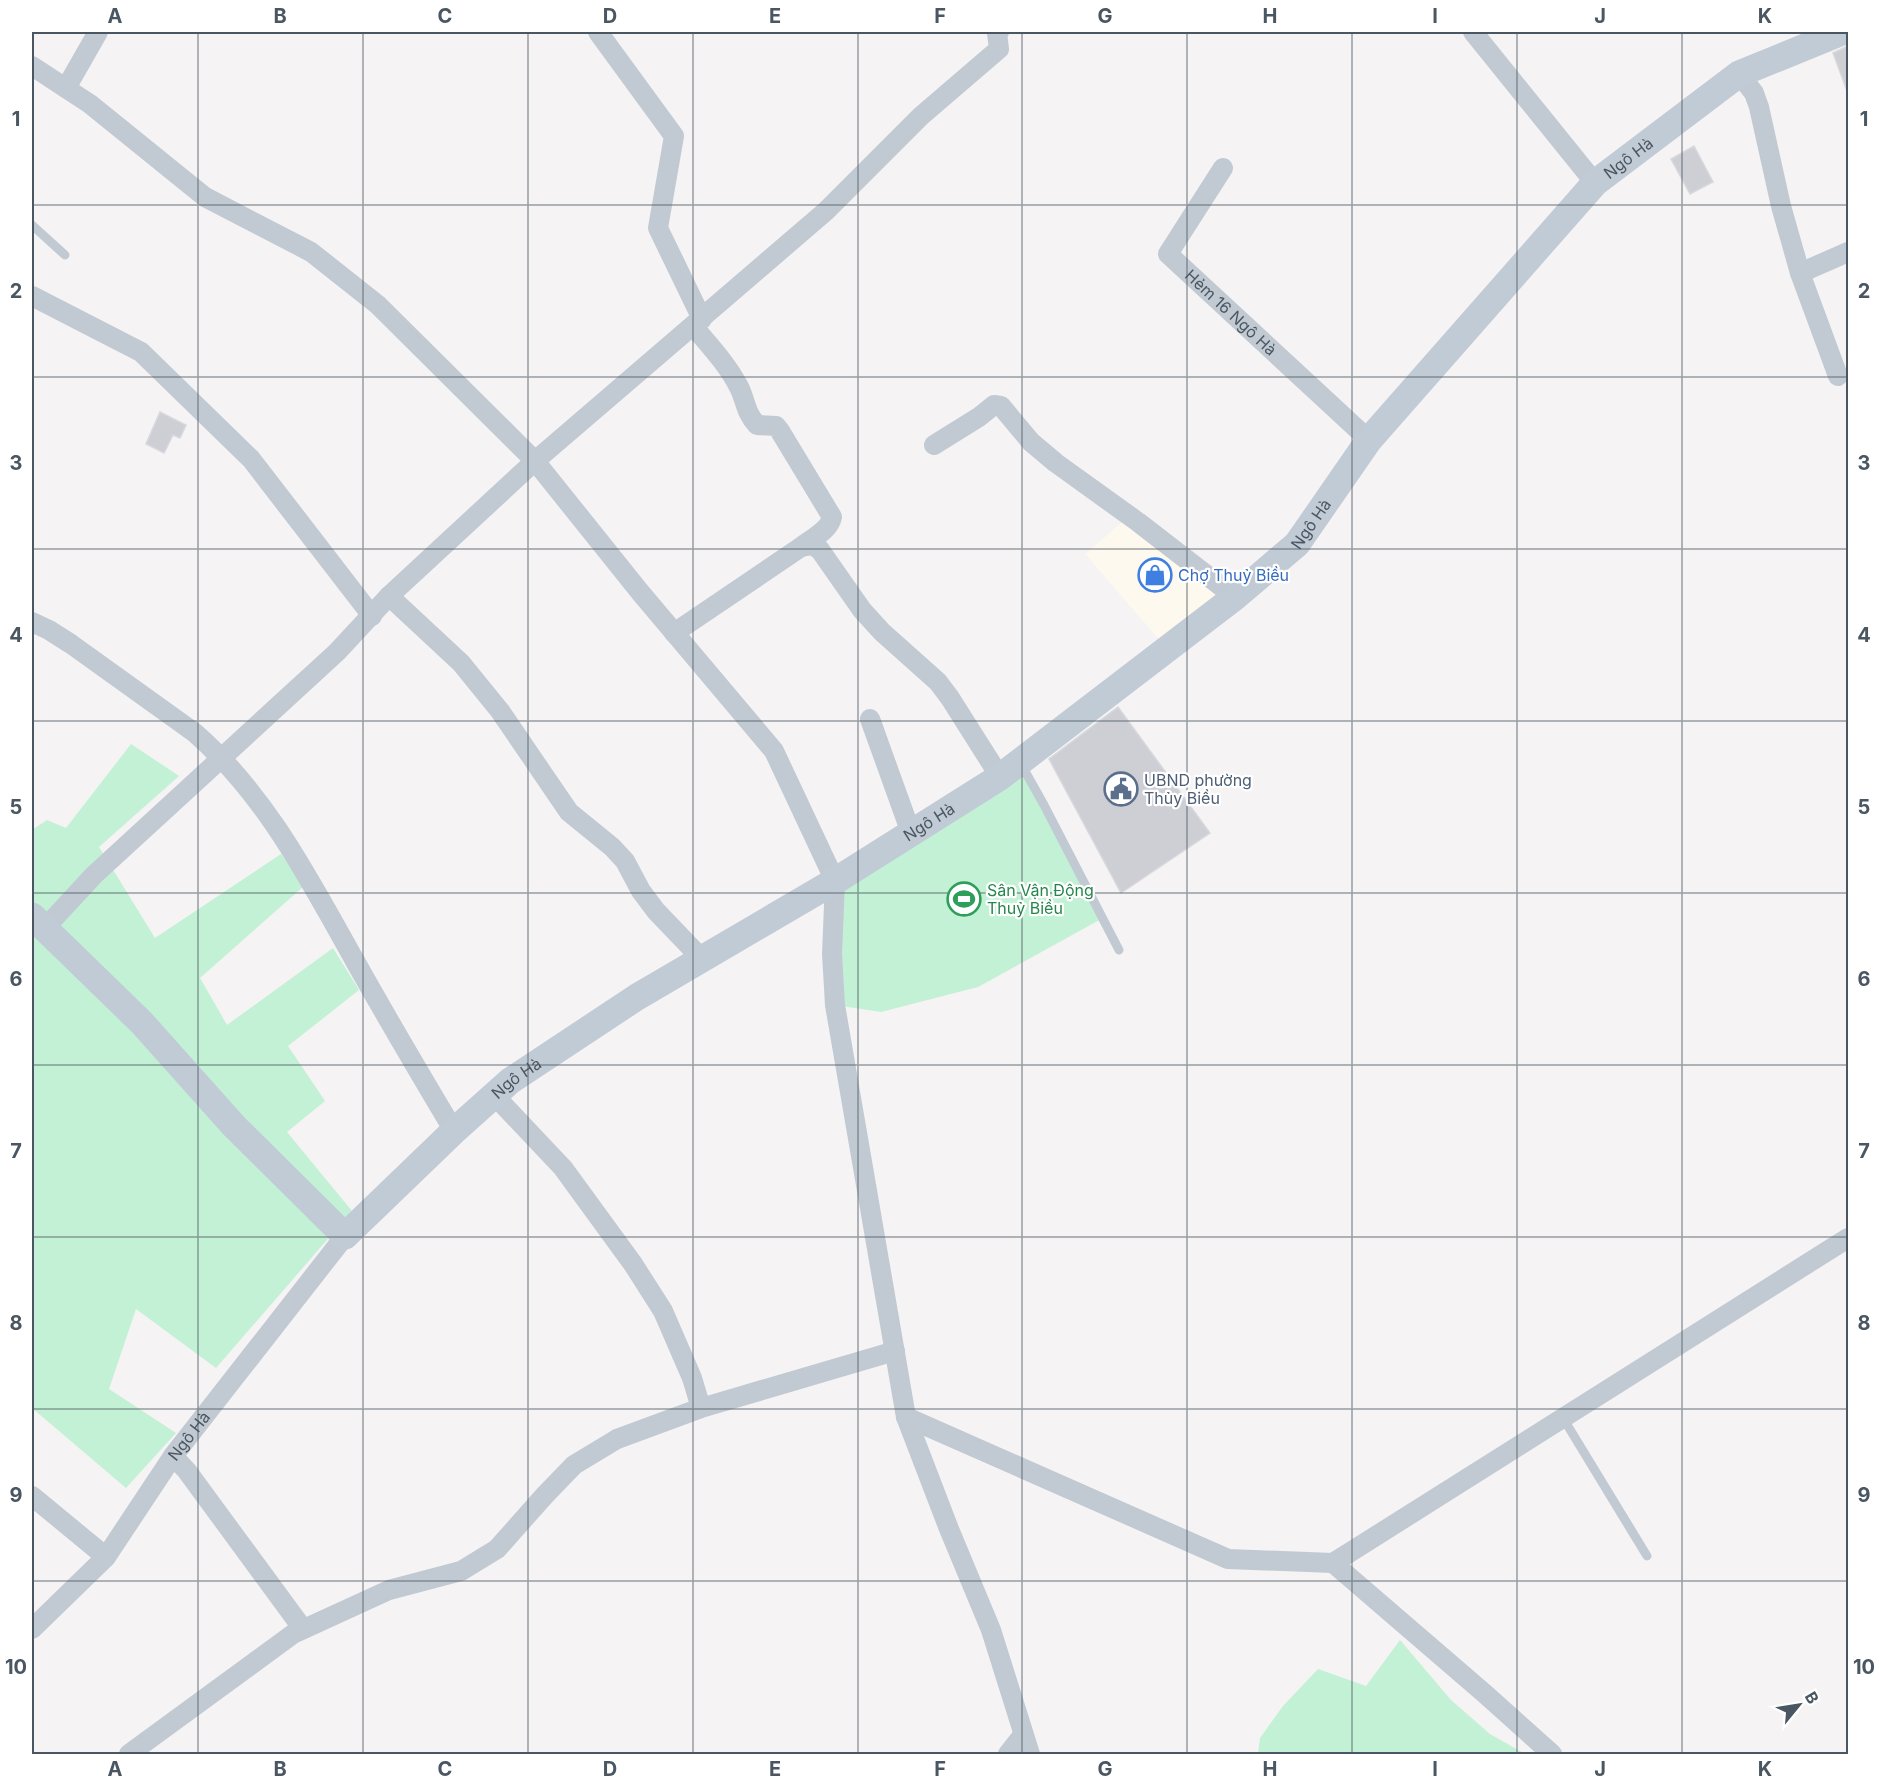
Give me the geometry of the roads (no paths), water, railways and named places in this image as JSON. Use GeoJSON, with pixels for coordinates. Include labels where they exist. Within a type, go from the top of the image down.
{"type":"FeatureCollection","features":[{"type":"Feature","properties":{"kind":"street"},"geometry":{"type":"LineString","coordinates":[[66,88],[98,32]]}},
{"type":"Feature","properties":{"kind":"street"},"geometry":{"type":"LineString","coordinates":[[598,32],[674,136],[658,228],[697,323],[740,389],[751,418],[757,424],[776,426],[832,517],[826,527],[801,547],[674,633]]}},
{"type":"Feature","properties":{"kind":"street"},"geometry":{"type":"LineString","coordinates":[[345,1236],[234,1126],[142,1023],[38,922],[94,875],[222,759],[337,652],[389,596],[536,461],[826,211],[921,116],[999,49],[998,32]]}},
{"type":"Feature","properties":{"kind":"street"},"geometry":{"type":"LineString","coordinates":[[1473,32],[1595,183]]}},
{"type":"Feature","properties":{"kind":"street","name":"Ngô Hà"},"geometry":{"type":"LineString","coordinates":[[32,1629],[106,1557],[173,1456],[345,1236],[494,1095],[510,1081],[637,997],[835,881],[1010,770],[1235,597],[1297,544],[1370,440],[1595,183],[1739,74],[1842,32]]}},
{"type":"Feature","properties":{"kind":"street"},"geometry":{"type":"LineString","coordinates":[[33,70],[90,104],[205,197],[311,252],[378,305],[536,461],[674,633],[774,751],[835,881],[832,954],[835,1005],[906,1417],[991,1630],[1030,1755]]}},
{"type":"Feature","properties":{"kind":"street"},"geometry":{"type":"LineString","coordinates":[[1739,74],[1754,93],[1759,107],[1781,206],[1800,273],[1838,376]]}},
{"type":"Feature","properties":{"kind":"street","name":"Hẻm 16 Ngô Hà"},"geometry":{"type":"LineString","coordinates":[[1223,168],[1168,254],[1370,440]]}},
{"type":"Feature","properties":{"kind":"street"},"geometry":{"type":"LineString","coordinates":[[1800,273],[1848,252]]}},
{"type":"Feature","properties":{"kind":"street"},"geometry":{"type":"LineString","coordinates":[[32,296],[141,352],[251,459],[372,616]]}},
{"type":"Feature","properties":{"kind":"street"},"geometry":{"type":"LineString","coordinates":[[934,445],[979,417],[990,407],[1001,406],[1031,442],[1056,463],[1138,522],[1235,597]]}},
{"type":"Feature","properties":{"kind":"street"},"geometry":{"type":"LineString","coordinates":[[801,547],[813,545],[820,550],[862,610],[882,632],[938,682],[1010,770]]}},
{"type":"Feature","properties":{"kind":"street"},"geometry":{"type":"LineString","coordinates":[[389,596],[461,663],[500,711],[569,812],[612,847],[625,861],[641,891],[656,911],[702,959]]}},
{"type":"Feature","properties":{"kind":"street"},"geometry":{"type":"LineString","coordinates":[[32,622],[71,644],[195,733],[222,759],[257,800],[297,856],[392,1027],[454,1131]]}},
{"type":"Feature","properties":{"kind":"street"},"geometry":{"type":"LineString","coordinates":[[870,720],[911,833]]}},
{"type":"Feature","properties":{"kind":"street"},"geometry":{"type":"LineString","coordinates":[[494,1095],[563,1168],[633,1264],[663,1311],[692,1378],[701,1408]]}},
{"type":"Feature","properties":{"kind":"street"},"geometry":{"type":"LineString","coordinates":[[906,1417],[1228,1559],[1333,1563],[1848,1238]]}},
{"type":"Feature","properties":{"kind":"street"},"geometry":{"type":"LineString","coordinates":[[129,1755],[293,1634],[389,1590],[461,1571],[498,1549],[574,1465],[617,1438],[701,1408],[894,1350]]}},
{"type":"Feature","properties":{"kind":"street"},"geometry":{"type":"LineString","coordinates":[[173,1456],[187,1471],[303,1629]]}},
{"type":"Feature","properties":{"kind":"street"},"geometry":{"type":"LineString","coordinates":[[32,1496],[106,1557]]}},
{"type":"Feature","properties":{"kind":"street"},"geometry":{"type":"LineString","coordinates":[[1333,1563],[1552,1755]]}},
{"type":"Feature","properties":{"kind":"street"},"geometry":{"type":"LineString","coordinates":[[1008,1755],[1023,1735]]}},
{"type":"Feature","properties":{"kind":"lane"},"geometry":{"type":"LineString","coordinates":[[32,225],[65,255]]}},
{"type":"Feature","properties":{"kind":"lane"},"geometry":{"type":"LineString","coordinates":[[1010,770],[1044,805],[1119,950]]}},
{"type":"Feature","properties":{"kind":"lane"},"geometry":{"type":"LineString","coordinates":[[1563,1419],[1647,1556]]}},
{"type":"Feature","properties":{"kind":"place","name":"Chợ Thuỷ Biều"},"geometry":{"type":"Point","coordinates":[1155,575]}},
{"type":"Feature","properties":{"kind":"place","name":"UBND phường Thủy Biều"},"geometry":{"type":"Point","coordinates":[1121,789]}},
{"type":"Feature","properties":{"kind":"place","name":"Sân Vận Động Thuỷ Biều"},"geometry":{"type":"Point","coordinates":[964,899]}}]}
